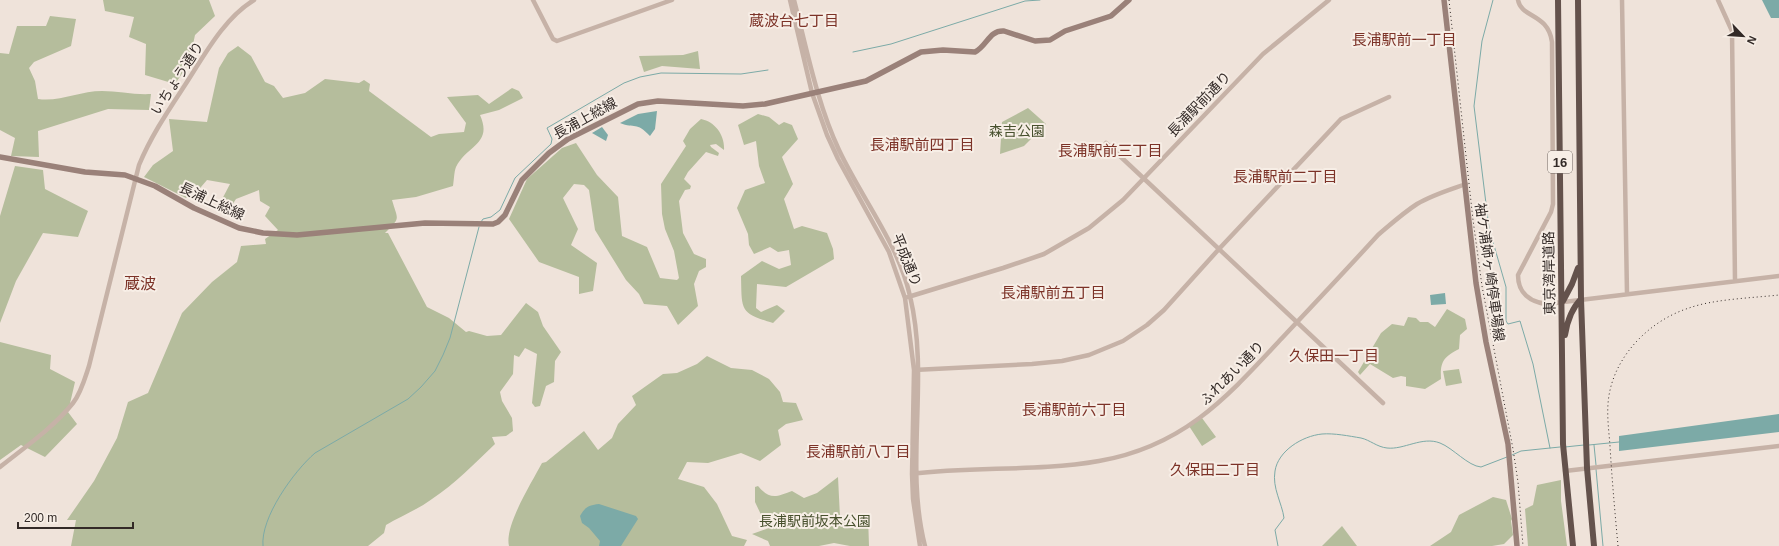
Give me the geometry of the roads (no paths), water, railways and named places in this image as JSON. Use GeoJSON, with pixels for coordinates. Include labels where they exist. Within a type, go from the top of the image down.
{"type":"FeatureCollection","features":[{"type":"Feature","properties":{"kind":"highway","name":"東京湾岸道路"},"geometry":{"type":"LineString","coordinates":[[1558,0],[1563,444],[1573,546]]}},
{"type":"Feature","properties":{"kind":"highway","name":"16"},"geometry":{"type":"LineString","coordinates":[[1578,0],[1581,299],[1594,546]]}},
{"type":"Feature","properties":{"kind":"highway"},"geometry":{"type":"LineString","coordinates":[[1562,302],[1576,276],[1581,261]]}},
{"type":"Feature","properties":{"kind":"highway"},"geometry":{"type":"LineString","coordinates":[[1563,358],[1568,321],[1577,303],[1581,299]]}},
{"type":"Feature","properties":{"kind":"main road","name":"長浦上総線"},"geometry":{"type":"LineString","coordinates":[[0,157],[86,172],[125,175],[155,186],[194,208],[232,225],[263,233],[297,235],[425,223],[493,224],[502,219],[522,180],[549,153],[574,136],[638,104],[658,101],[753,106],[866,81],[921,52],[943,50],[975,52],[999,30],[1035,42],[1050,40],[1065,31],[1111,16],[1129,0]]}},
{"type":"Feature","properties":{"kind":"main road","name":"袖ケ浦姉ヶ崎停車場線"},"geometry":{"type":"LineString","coordinates":[[1444,0],[1479,300],[1510,460],[1517,546]]}},
{"type":"Feature","properties":{"kind":"street","name":"いちょう通り"},"geometry":{"type":"LineString","coordinates":[[0,466],[56,421],[74,402],[84,382],[137,179],[139,165],[148,143],[209,49],[233,17],[254,0]]}},
{"type":"Feature","properties":{"kind":"street"},"geometry":{"type":"LineString","coordinates":[[533,0],[553,39],[557,41],[672,0]]}},
{"type":"Feature","properties":{"kind":"street","name":"平成通り"},"geometry":{"type":"LineString","coordinates":[[790,0],[812,93],[838,159],[889,252],[908,297]]}},
{"type":"Feature","properties":{"kind":"street","name":"平成通り"},"geometry":{"type":"LineString","coordinates":[[794,0],[821,105],[836,144],[894,250],[908,297],[916,369],[913,499],[920,546]]}},
{"type":"Feature","properties":{"kind":"street","name":"長浦駅前通り"},"geometry":{"type":"LineString","coordinates":[[908,297],[1009,266],[1054,248],[1089,228],[1115,208],[1263,54],[1329,0]]}},
{"type":"Feature","properties":{"kind":"street"},"geometry":{"type":"LineString","coordinates":[[1518,0],[1521,8],[1547,26],[1551,36],[1553,204],[1551,212],[1520,270],[1518,281],[1526,296],[1535,302],[1546,304],[1779,276]]}},
{"type":"Feature","properties":{"kind":"street"},"geometry":{"type":"LineString","coordinates":[[1622,0],[1627,294]]}},
{"type":"Feature","properties":{"kind":"street"},"geometry":{"type":"LineString","coordinates":[[1718,0],[1732,31],[1735,281]]}},
{"type":"Feature","properties":{"kind":"street"},"geometry":{"type":"LineString","coordinates":[[916,369],[1032,364],[1062,361],[1089,355],[1106,349],[1133,334],[1157,316],[1341,119],[1389,96]]}},
{"type":"Feature","properties":{"kind":"street"},"geometry":{"type":"LineString","coordinates":[[1106,143],[1383,403]]}},
{"type":"Feature","properties":{"kind":"street","name":"ふれあい通り"},"geometry":{"type":"LineString","coordinates":[[914,474],[1100,461],[1146,447],[1189,426],[1210,411],[1230,393],[1378,235],[1418,203],[1429,197],[1466,184]]}},
{"type":"Feature","properties":{"kind":"street"},"geometry":{"type":"LineString","coordinates":[[1565,471],[1779,446]]}},
{"type":"Feature","properties":{"kind":"street","name":"平成通り"},"geometry":{"type":"LineString","coordinates":[[914,474],[920,523],[925,546]]}},
{"type":"Feature","properties":{"kind":"water"},"geometry":{"type":"Polygon","coordinates":[[[1762,0],[1779,0],[1779,18],[1771,18],[1762,0]]]}},
{"type":"Feature","properties":{"kind":"water"},"geometry":{"type":"Polygon","coordinates":[[[657,111],[655,129],[650,136],[642,128],[620,123],[638,114],[657,111]]]}},
{"type":"Feature","properties":{"kind":"water"},"geometry":{"type":"Polygon","coordinates":[[[602,127],[608,135],[606,141],[592,133],[602,127]]]}},
{"type":"Feature","properties":{"kind":"water"},"geometry":{"type":"Polygon","coordinates":[[[1445,293],[1446,304],[1431,305],[1430,295],[1445,293]]]}},
{"type":"Feature","properties":{"kind":"water"},"geometry":{"type":"Polygon","coordinates":[[[1779,414],[1779,432],[1619,451],[1619,436],[1779,414]]]}},
{"type":"Feature","properties":{"kind":"water"},"geometry":{"type":"Polygon","coordinates":[[[599,504],[636,516],[638,519],[621,546],[599,546],[600,541],[589,528],[582,523],[580,516],[584,510],[590,506],[599,504]]]}},
{"type":"Feature","properties":{"kind":"waterway"},"geometry":{"type":"LineString","coordinates":[[853,52],[891,44],[1025,1],[1040,0]]}},
{"type":"Feature","properties":{"kind":"waterway"},"geometry":{"type":"LineString","coordinates":[[1493,0],[1482,41],[1474,106],[1489,228],[1506,287],[1506,321],[1508,324],[1520,321],[1533,364],[1550,448]]}},
{"type":"Feature","properties":{"kind":"waterway"},"geometry":{"type":"LineString","coordinates":[[481,222],[483,219],[491,217],[500,210],[515,178],[551,144],[552,139],[547,128],[624,83],[640,77],[661,73],[741,74],[768,70]]}},
{"type":"Feature","properties":{"kind":"waterway"},"geometry":{"type":"LineString","coordinates":[[263,546],[267,522],[273,509],[289,483],[307,461],[315,453],[408,399],[435,371],[450,338],[479,227]]}},
{"type":"Feature","properties":{"kind":"waterway"},"geometry":{"type":"LineString","coordinates":[[1278,546],[1275,530],[1284,518],[1274,477],[1277,464],[1281,457],[1292,446],[1299,441],[1314,435],[1331,434],[1361,438],[1387,448],[1433,441],[1445,445],[1471,464],[1481,467],[1507,457]]}},
{"type":"Feature","properties":{"kind":"waterway"},"geometry":{"type":"LineString","coordinates":[[1589,445],[1619,442]]}},
{"type":"Feature","properties":{"kind":"waterway"},"geometry":{"type":"LineString","coordinates":[[1565,447],[1584,445]]}},
{"type":"Feature","properties":{"kind":"waterway"},"geometry":{"type":"LineString","coordinates":[[1594,445],[1596,465]]}},
{"type":"Feature","properties":{"kind":"waterway"},"geometry":{"type":"LineString","coordinates":[[1512,455],[1521,451],[1560,447]]}},
{"type":"Feature","properties":{"kind":"waterway"},"geometry":{"type":"LineString","coordinates":[[1596,469],[1603,546]]}},
{"type":"Feature","properties":{"kind":"railway"},"geometry":{"type":"LineString","coordinates":[[1449,0],[1473,220],[1482,286],[1513,449],[1518,482],[1523,546]]}},
{"type":"Feature","properties":{"kind":"railway"},"geometry":{"type":"LineString","coordinates":[[1618,546],[1608,425],[1608,404],[1611,387],[1616,372],[1624,357],[1646,332],[1659,322],[1674,314],[1689,308],[1710,303],[1733,299],[1779,295]]}},
{"type":"Feature","properties":{"kind":"district","name":"蔵波台七丁目"},"geometry":{"type":"Point","coordinates":[794,20]}},
{"type":"Feature","properties":{"kind":"district","name":"長浦駅前一丁目"},"geometry":{"type":"Point","coordinates":[1404,39]}},
{"type":"Feature","properties":{"kind":"district","name":"長浦駅前四丁目"},"geometry":{"type":"Point","coordinates":[922,144]}},
{"type":"Feature","properties":{"kind":"district","name":"長浦駅前三丁目"},"geometry":{"type":"Point","coordinates":[1110,150]}},
{"type":"Feature","properties":{"kind":"district","name":"長浦駅前二丁目"},"geometry":{"type":"Point","coordinates":[1285,176]}},
{"type":"Feature","properties":{"kind":"district","name":"蔵波"},"geometry":{"type":"Point","coordinates":[140,283]}},
{"type":"Feature","properties":{"kind":"district","name":"長浦駅前五丁目"},"geometry":{"type":"Point","coordinates":[1053,292]}},
{"type":"Feature","properties":{"kind":"district","name":"久保田一丁目"},"geometry":{"type":"Point","coordinates":[1334,355]}},
{"type":"Feature","properties":{"kind":"district","name":"長浦駅前六丁目"},"geometry":{"type":"Point","coordinates":[1074,409]}},
{"type":"Feature","properties":{"kind":"district","name":"長浦駅前八丁目"},"geometry":{"type":"Point","coordinates":[858,451]}},
{"type":"Feature","properties":{"kind":"district","name":"久保田二丁目"},"geometry":{"type":"Point","coordinates":[1215,469]}},
{"type":"Feature","properties":{"kind":"park label","name":"森吉公園"},"geometry":{"type":"Point","coordinates":[1017,131]}},
{"type":"Feature","properties":{"kind":"park label","name":"長浦駅前坂本公園"},"geometry":{"type":"Point","coordinates":[815,521]}}]}
